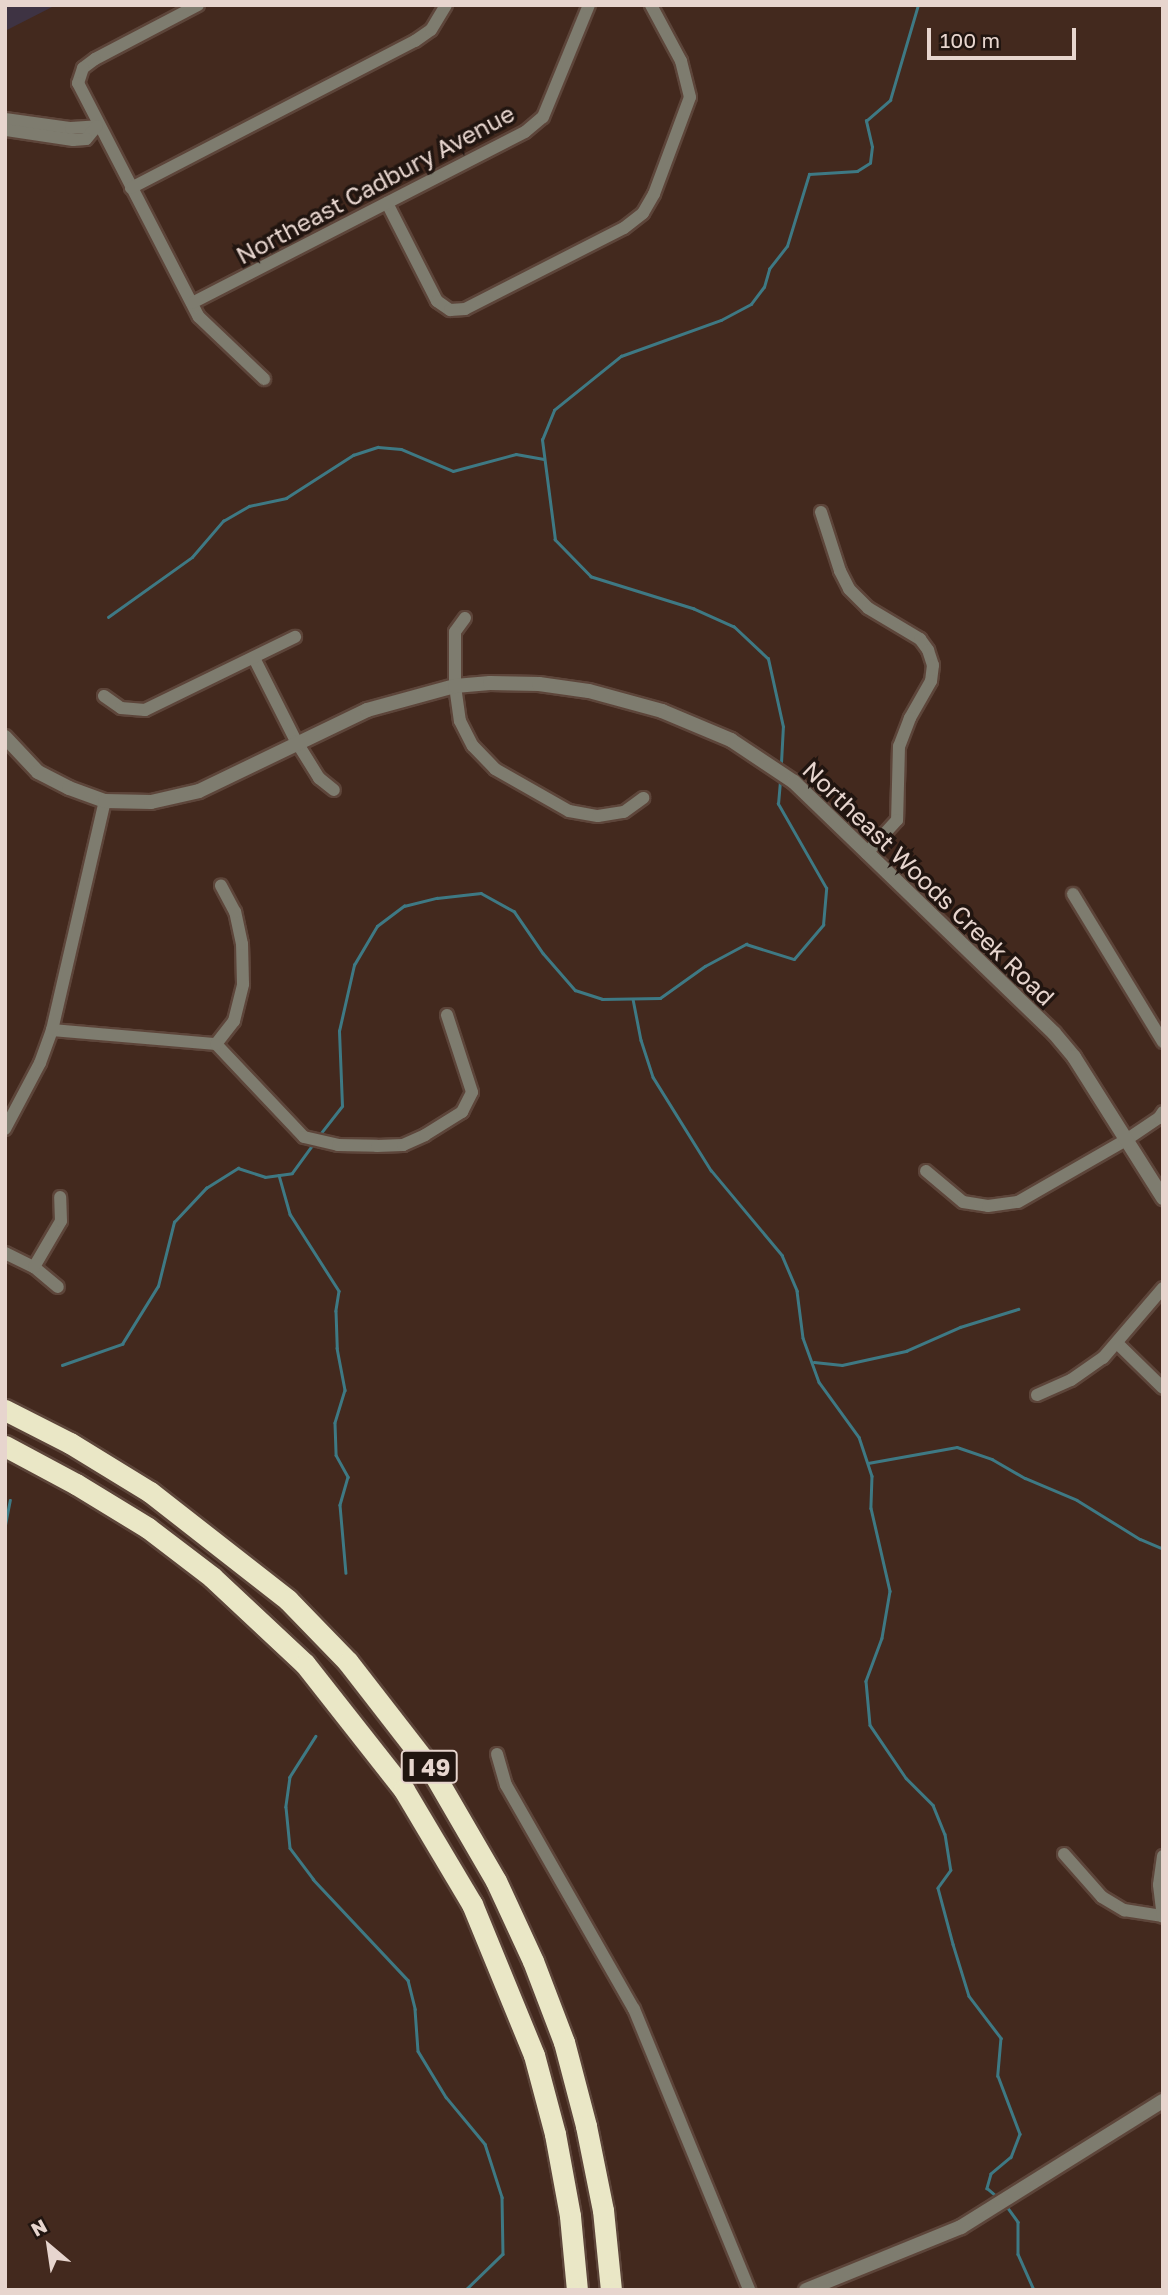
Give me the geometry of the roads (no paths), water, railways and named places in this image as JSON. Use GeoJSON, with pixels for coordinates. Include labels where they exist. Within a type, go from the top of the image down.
{"type":"FeatureCollection","features":[{"type":"Feature","properties":{"kind":"highway","name":"I 49"},"geometry":{"type":"LineString","coordinates":[[5,1410],[70,1443],[149,1492],[288,1600],[348,1662],[430,1769],[496,1881],[533,1961],[564,2042],[586,2126],[600,2198],[611,2290]]}},
{"type":"Feature","properties":{"kind":"highway","name":"I 49"},"geometry":{"type":"LineString","coordinates":[[5,1446],[64,1477],[148,1528],[212,1577],[305,1664],[404,1790],[472,1904],[534,2055],[555,2134],[570,2216],[578,2290]]}},
{"type":"Feature","properties":{"kind":"street"},"geometry":{"type":"LineString","coordinates":[[198,5],[83,68],[78,83],[97,125],[199,317],[264,379]]}},
{"type":"Feature","properties":{"kind":"street"},"geometry":{"type":"LineString","coordinates":[[131,188],[415,41],[431,30],[446,5]]}},
{"type":"Feature","properties":{"kind":"street","name":"Northeast Cadbury Avenue"},"geometry":{"type":"LineString","coordinates":[[192,303],[525,132],[543,117],[589,5]]}},
{"type":"Feature","properties":{"kind":"street"},"geometry":{"type":"LineString","coordinates":[[387,203],[437,301],[450,310],[466,309],[624,228],[643,213],[654,194],[690,97],[688,78],[681,61],[651,5]]}},
{"type":"Feature","properties":{"kind":"street"},"geometry":{"type":"LineString","coordinates":[[5,118],[71,128],[97,125]]}},
{"type":"Feature","properties":{"kind":"street"},"geometry":{"type":"LineString","coordinates":[[5,130],[74,140],[86,139],[97,125]]}},
{"type":"Feature","properties":{"kind":"street"},"geometry":{"type":"LineString","coordinates":[[821,512],[840,571],[849,589],[868,608],[920,639],[928,650],[933,665],[931,681],[910,718],[899,746],[897,820],[867,853]]}},
{"type":"Feature","properties":{"kind":"street"},"geometry":{"type":"LineString","coordinates":[[465,618],[455,632],[455,686],[460,721],[473,746],[495,769],[540,797],[569,811],[598,816],[624,812],[643,798]]}},
{"type":"Feature","properties":{"kind":"street"},"geometry":{"type":"LineString","coordinates":[[104,696],[121,708],[145,710],[295,636]]}},
{"type":"Feature","properties":{"kind":"street"},"geometry":{"type":"LineString","coordinates":[[254,658],[296,741],[319,778],[334,790]]}},
{"type":"Feature","properties":{"kind":"street","name":"Northeast Woods Creek Road"},"geometry":{"type":"LineString","coordinates":[[5,737],[38,772],[104,801],[151,802],[199,790],[296,741],[367,710],[455,686],[490,682],[539,684],[589,691],[662,711],[731,740],[787,777],[1054,1033],[1074,1057],[1163,1198]]}},
{"type":"Feature","properties":{"kind":"street"},"geometry":{"type":"LineString","coordinates":[[5,1129],[40,1063],[52,1030],[104,801]]}},
{"type":"Feature","properties":{"kind":"street"},"geometry":{"type":"LineString","coordinates":[[216,1044],[234,1021],[243,984],[237,923],[222,886]]}},
{"type":"Feature","properties":{"kind":"street"},"geometry":{"type":"LineString","coordinates":[[1073,894],[1163,1042]]}},
{"type":"Feature","properties":{"kind":"street"},"geometry":{"type":"LineString","coordinates":[[52,1030],[216,1044],[304,1137],[338,1145],[403,1145],[462,1112],[472,1092],[447,1015]]}},
{"type":"Feature","properties":{"kind":"street"},"geometry":{"type":"LineString","coordinates":[[926,1171],[963,1202],[988,1206],[1018,1202],[1126,1140],[1159,1118],[1163,1112]]}},
{"type":"Feature","properties":{"kind":"street"},"geometry":{"type":"LineString","coordinates":[[34,1268],[61,1221],[60,1197]]}},
{"type":"Feature","properties":{"kind":"street"},"geometry":{"type":"LineString","coordinates":[[5,1253],[34,1268],[58,1287]]}},
{"type":"Feature","properties":{"kind":"street"},"geometry":{"type":"LineString","coordinates":[[1037,1395],[1086,1371],[1117,1343],[1163,1287]]}},
{"type":"Feature","properties":{"kind":"street"},"geometry":{"type":"LineString","coordinates":[[1117,1343],[1163,1388]]}},
{"type":"Feature","properties":{"kind":"street"},"geometry":{"type":"LineString","coordinates":[[497,1754],[506,1785],[634,2009],[749,2290]]}},
{"type":"Feature","properties":{"kind":"street"},"geometry":{"type":"LineString","coordinates":[[1063,1854],[1102,1897],[1124,1910],[1162,1916],[1158,1885],[1163,1856]]}},
{"type":"Feature","properties":{"kind":"street"},"geometry":{"type":"LineString","coordinates":[[806,2290],[961,2227],[1163,2101]]}},
{"type":"Feature","properties":{"kind":"waterway"},"geometry":{"type":"LineString","coordinates":[[781,763],[783,727],[768,659],[734,627],[694,609],[591,577],[555,540],[542,440],[554,410],[621,356],[721,320],[751,304],[764,287],[769,269],[787,246],[809,174],[857,171],[870,163],[872,147],[866,121],[890,100],[918,5]]}},
{"type":"Feature","properties":{"kind":"waterway"},"geometry":{"type":"LineString","coordinates":[[108,617],[192,557],[223,521],[249,506],[286,498],[353,455],[378,447],[401,449],[453,471],[516,454],[544,459]]}},
{"type":"Feature","properties":{"kind":"waterway"},"geometry":{"type":"LineString","coordinates":[[321,1133],[342,1106],[339,1031],[354,965],[377,926],[404,906],[437,898],[481,893],[514,911],[543,953],[575,990],[602,999],[660,998],[705,966],[746,944],[794,959],[823,925],[826,888],[778,804],[780,781]]}},
{"type":"Feature","properties":{"kind":"waterway"},"geometry":{"type":"LineString","coordinates":[[633,999],[641,1040],[653,1077],[711,1170],[782,1255],[797,1291],[803,1338],[819,1382],[859,1437],[872,1476],[871,1508],[890,1591],[882,1638],[866,1681],[870,1725],[906,1778],[933,1805],[945,1834],[951,1870],[938,1888],[953,1944],[969,1996],[1001,2038],[998,2076],[1020,2134],[1011,2157],[991,2174],[987,2188],[995,2195]]}},
{"type":"Feature","properties":{"kind":"waterway"},"geometry":{"type":"LineString","coordinates":[[62,1365],[122,1344],[158,1286],[174,1222],[206,1188],[238,1168],[265,1177],[292,1173],[311,1147]]}},
{"type":"Feature","properties":{"kind":"waterway"},"geometry":{"type":"LineString","coordinates":[[279,1175],[290,1214],[339,1291],[336,1311],[337,1348],[345,1390],[335,1423],[336,1455],[348,1477],[340,1505],[346,1573]]}},
{"type":"Feature","properties":{"kind":"waterway"},"geometry":{"type":"LineString","coordinates":[[814,1362],[842,1365],[906,1351],[960,1327],[1018,1309]]}},
{"type":"Feature","properties":{"kind":"waterway"},"geometry":{"type":"LineString","coordinates":[[868,1463],[957,1447],[992,1459],[1025,1478],[1077,1500],[1140,1539],[1163,1549]]}},
{"type":"Feature","properties":{"kind":"waterway"},"geometry":{"type":"LineString","coordinates":[[5,1525],[10,1500]]}},
{"type":"Feature","properties":{"kind":"waterway"},"geometry":{"type":"LineString","coordinates":[[316,1736],[290,1777],[286,1807],[290,1848],[313,1879],[408,1980],[415,2009],[418,2051],[446,2097],[485,2144],[502,2197],[503,2254],[466,2290]]}},
{"type":"Feature","properties":{"kind":"waterway"},"geometry":{"type":"LineString","coordinates":[[1008,2208],[1018,2222],[1018,2254],[1034,2290]]}}]}
